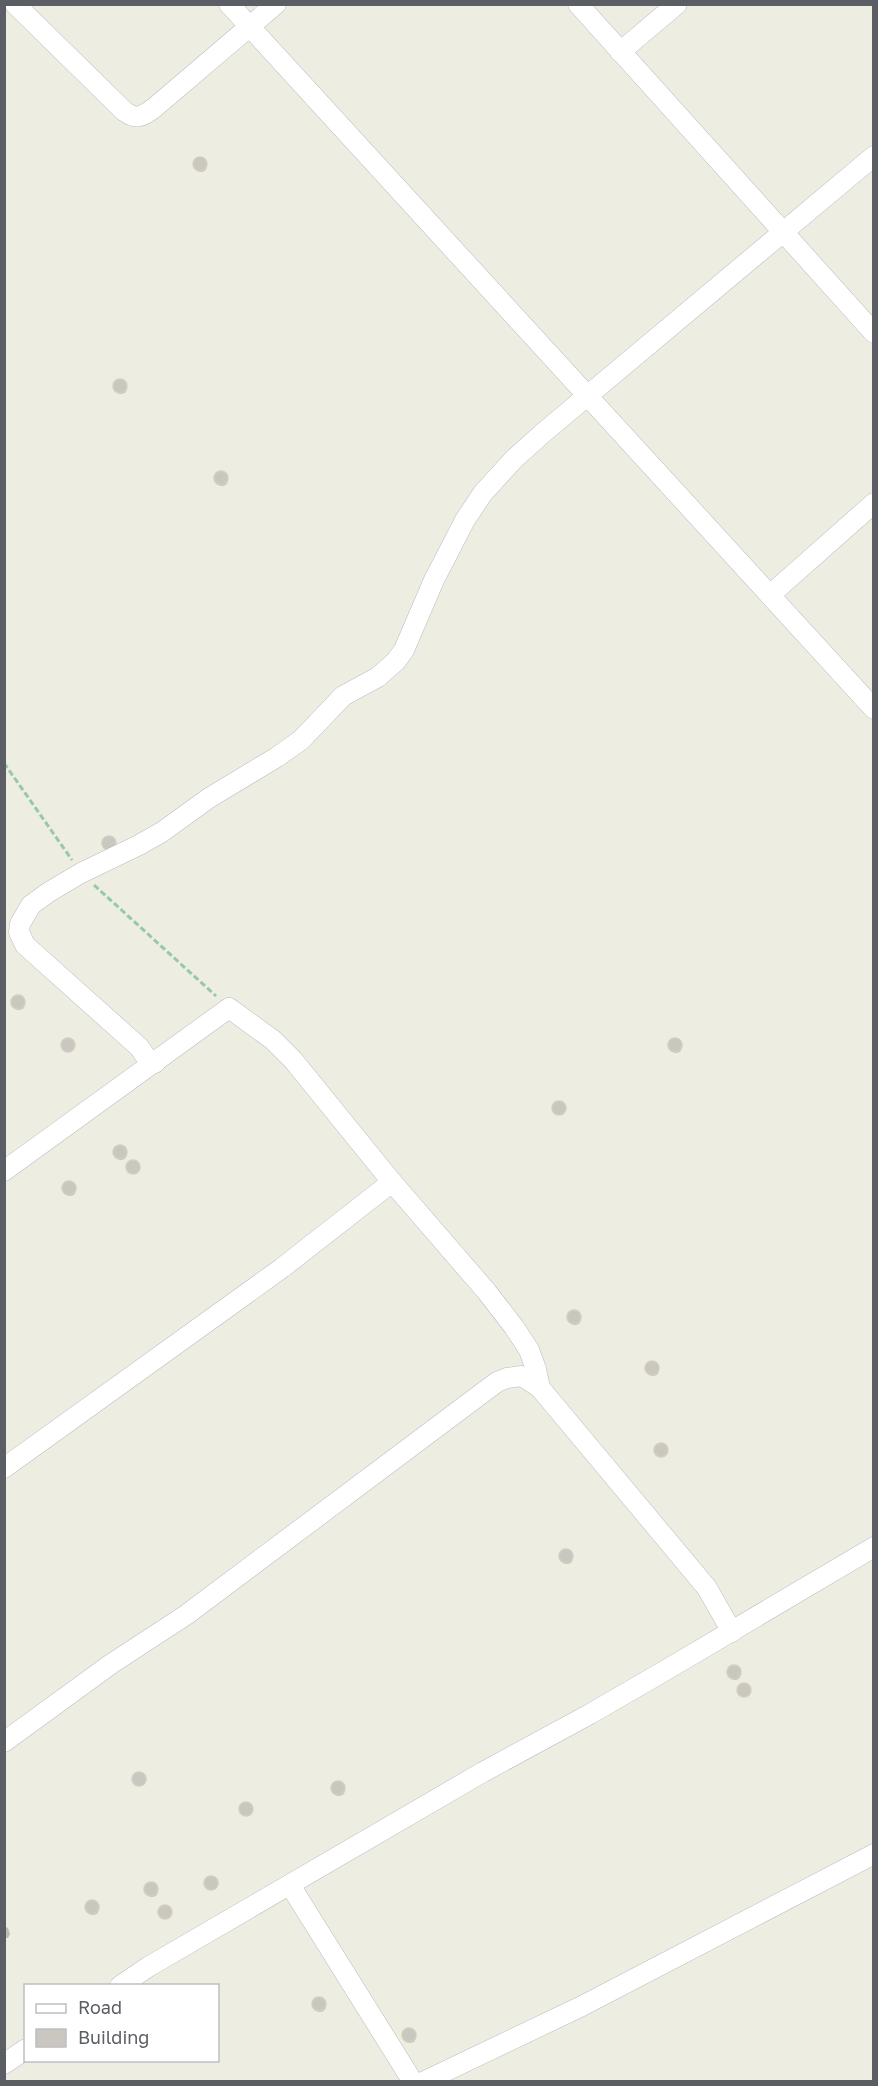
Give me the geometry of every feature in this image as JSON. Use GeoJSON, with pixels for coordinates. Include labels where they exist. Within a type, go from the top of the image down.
{"type":"FeatureCollection","features":[{"type":"Feature","properties":{"kind":"street"},"geometry":{"type":"LineString","coordinates":[[15,4],[124,111],[135,117],[154,108],[276,4]]}},
{"type":"Feature","properties":{"kind":"street"},"geometry":{"type":"LineString","coordinates":[[230,4],[873,709]]}},
{"type":"Feature","properties":{"kind":"street"},"geometry":{"type":"LineString","coordinates":[[578,4],[873,333]]}},
{"type":"Feature","properties":{"kind":"street"},"geometry":{"type":"LineString","coordinates":[[620,52],[677,4]]}},
{"type":"Feature","properties":{"kind":"street"},"geometry":{"type":"LineString","coordinates":[[155,1063],[25,945],[21,938],[20,924],[31,905],[49,891],[81,873],[154,836],[209,798],[277,757],[301,740],[343,696],[378,677],[396,661],[404,650],[445,557],[483,493],[521,453],[873,156]]}},
{"type":"Feature","properties":{"kind":"street"},"geometry":{"type":"LineString","coordinates":[[770,595],[873,503]]}},
{"type":"Feature","properties":{"kind":"street"},"geometry":{"type":"LineString","coordinates":[[4,1171],[230,1008],[273,1040],[293,1060],[514,1327],[529,1350],[540,1388]]}},
{"type":"Feature","properties":{"kind":"street"},"geometry":{"type":"LineString","coordinates":[[4,1468],[282,1268],[392,1182]]}},
{"type":"Feature","properties":{"kind":"street"},"geometry":{"type":"LineString","coordinates":[[4,1742],[111,1664],[195,1608],[497,1382],[507,1378],[522,1376],[540,1388],[707,1588],[732,1632]]}},
{"type":"Feature","properties":{"kind":"street"},"geometry":{"type":"LineString","coordinates":[[123,1984],[148,1967],[483,1772],[590,1714],[732,1632],[873,1547]]}},
{"type":"Feature","properties":{"kind":"street"},"geometry":{"type":"LineString","coordinates":[[423,2082],[582,2006],[873,1854]]}},
{"type":"Feature","properties":{"kind":"street"},"geometry":{"type":"LineString","coordinates":[[290,1885],[413,2082]]}},
{"type":"Feature","properties":{"kind":"street"},"geometry":{"type":"LineString","coordinates":[[4,2064],[24,2050]]}},
{"type":"Feature","properties":{"kind":"path"},"geometry":{"type":"LineString","coordinates":[[4,763],[81,873],[230,1008]]}},
{"type":"Feature","properties":{"kind":"building"},"geometry":{"type":"Polygon","coordinates":[[[200,157],[205,159],[207,164],[205,169],[200,171],[195,169],[193,164],[195,159],[200,157]]]}},
{"type":"Feature","properties":{"kind":"building"},"geometry":{"type":"Polygon","coordinates":[[[120,379],[125,381],[127,386],[125,391],[120,393],[115,391],[113,386],[115,381],[120,379]]]}},
{"type":"Feature","properties":{"kind":"building"},"geometry":{"type":"Polygon","coordinates":[[[221,471],[226,473],[228,478],[226,483],[221,485],[216,483],[214,478],[216,473],[221,471]]]}},
{"type":"Feature","properties":{"kind":"building"},"geometry":{"type":"Polygon","coordinates":[[[109,836],[114,838],[116,843],[114,848],[109,850],[104,848],[102,843],[104,838],[109,836]]]}},
{"type":"Feature","properties":{"kind":"building"},"geometry":{"type":"Polygon","coordinates":[[[18,995],[23,997],[25,1002],[23,1007],[18,1009],[13,1007],[11,1002],[13,997],[18,995]]]}},
{"type":"Feature","properties":{"kind":"building"},"geometry":{"type":"Polygon","coordinates":[[[68,1038],[73,1040],[75,1045],[73,1050],[68,1052],[63,1050],[61,1045],[63,1040],[68,1038]]]}},
{"type":"Feature","properties":{"kind":"building"},"geometry":{"type":"Polygon","coordinates":[[[675,1038],[680,1040],[682,1045],[680,1050],[675,1052],[670,1050],[668,1045],[670,1040],[675,1038]]]}},
{"type":"Feature","properties":{"kind":"building"},"geometry":{"type":"Polygon","coordinates":[[[559,1101],[564,1103],[566,1108],[564,1113],[559,1115],[554,1113],[552,1108],[554,1103],[559,1101]]]}},
{"type":"Feature","properties":{"kind":"building"},"geometry":{"type":"Polygon","coordinates":[[[120,1145],[125,1147],[127,1152],[125,1157],[120,1159],[115,1157],[113,1152],[115,1147],[120,1145]]]}},
{"type":"Feature","properties":{"kind":"building"},"geometry":{"type":"Polygon","coordinates":[[[133,1160],[138,1162],[140,1167],[138,1172],[133,1174],[128,1172],[126,1167],[128,1162],[133,1160]]]}},
{"type":"Feature","properties":{"kind":"building"},"geometry":{"type":"Polygon","coordinates":[[[69,1181],[74,1183],[76,1188],[74,1193],[69,1195],[64,1193],[62,1188],[64,1183],[69,1181]]]}},
{"type":"Feature","properties":{"kind":"building"},"geometry":{"type":"Polygon","coordinates":[[[574,1310],[579,1312],[581,1317],[579,1322],[574,1324],[569,1322],[567,1317],[569,1312],[574,1310]]]}},
{"type":"Feature","properties":{"kind":"building"},"geometry":{"type":"Polygon","coordinates":[[[652,1361],[657,1363],[659,1368],[657,1373],[652,1375],[647,1373],[645,1368],[647,1363],[652,1361]]]}},
{"type":"Feature","properties":{"kind":"building"},"geometry":{"type":"Polygon","coordinates":[[[661,1443],[666,1445],[668,1450],[666,1455],[661,1457],[656,1455],[654,1450],[656,1445],[661,1443]]]}},
{"type":"Feature","properties":{"kind":"building"},"geometry":{"type":"Polygon","coordinates":[[[566,1549],[571,1551],[573,1556],[571,1561],[566,1563],[561,1561],[559,1556],[561,1551],[566,1549]]]}},
{"type":"Feature","properties":{"kind":"building"},"geometry":{"type":"Polygon","coordinates":[[[734,1665],[739,1667],[741,1672],[739,1677],[734,1679],[729,1677],[727,1672],[729,1667],[734,1665]]]}},
{"type":"Feature","properties":{"kind":"building"},"geometry":{"type":"Polygon","coordinates":[[[744,1683],[749,1685],[751,1690],[749,1695],[744,1697],[739,1695],[737,1690],[739,1685],[744,1683]]]}},
{"type":"Feature","properties":{"kind":"building"},"geometry":{"type":"Polygon","coordinates":[[[139,1772],[144,1774],[146,1779],[144,1784],[139,1786],[134,1784],[132,1779],[134,1774],[139,1772]]]}},
{"type":"Feature","properties":{"kind":"building"},"geometry":{"type":"Polygon","coordinates":[[[338,1781],[343,1783],[345,1788],[343,1793],[338,1795],[333,1793],[331,1788],[333,1783],[338,1781]]]}},
{"type":"Feature","properties":{"kind":"building"},"geometry":{"type":"Polygon","coordinates":[[[246,1802],[251,1804],[253,1809],[251,1814],[246,1816],[241,1814],[239,1809],[241,1804],[246,1802]]]}},
{"type":"Feature","properties":{"kind":"building"},"geometry":{"type":"Polygon","coordinates":[[[211,1876],[216,1878],[218,1883],[216,1888],[211,1890],[206,1888],[204,1883],[206,1878],[211,1876]]]}},
{"type":"Feature","properties":{"kind":"building"},"geometry":{"type":"Polygon","coordinates":[[[151,1882],[156,1884],[158,1889],[156,1894],[151,1896],[146,1894],[144,1889],[146,1884],[151,1882]]]}},
{"type":"Feature","properties":{"kind":"building"},"geometry":{"type":"Polygon","coordinates":[[[92,1900],[97,1902],[99,1907],[97,1912],[92,1914],[87,1912],[85,1907],[87,1902],[92,1900]]]}},
{"type":"Feature","properties":{"kind":"building"},"geometry":{"type":"Polygon","coordinates":[[[165,1905],[170,1907],[172,1912],[170,1917],[165,1919],[160,1917],[158,1912],[160,1907],[165,1905]]]}},
{"type":"Feature","properties":{"kind":"building"},"geometry":{"type":"Polygon","coordinates":[[[319,1997],[324,1999],[326,2004],[324,2009],[319,2011],[314,2009],[312,2004],[314,1999],[319,1997]]]}},
{"type":"Feature","properties":{"kind":"building"},"geometry":{"type":"Polygon","coordinates":[[[409,2028],[414,2030],[416,2035],[414,2040],[409,2042],[404,2040],[402,2035],[404,2030],[409,2028]]]}}]}
